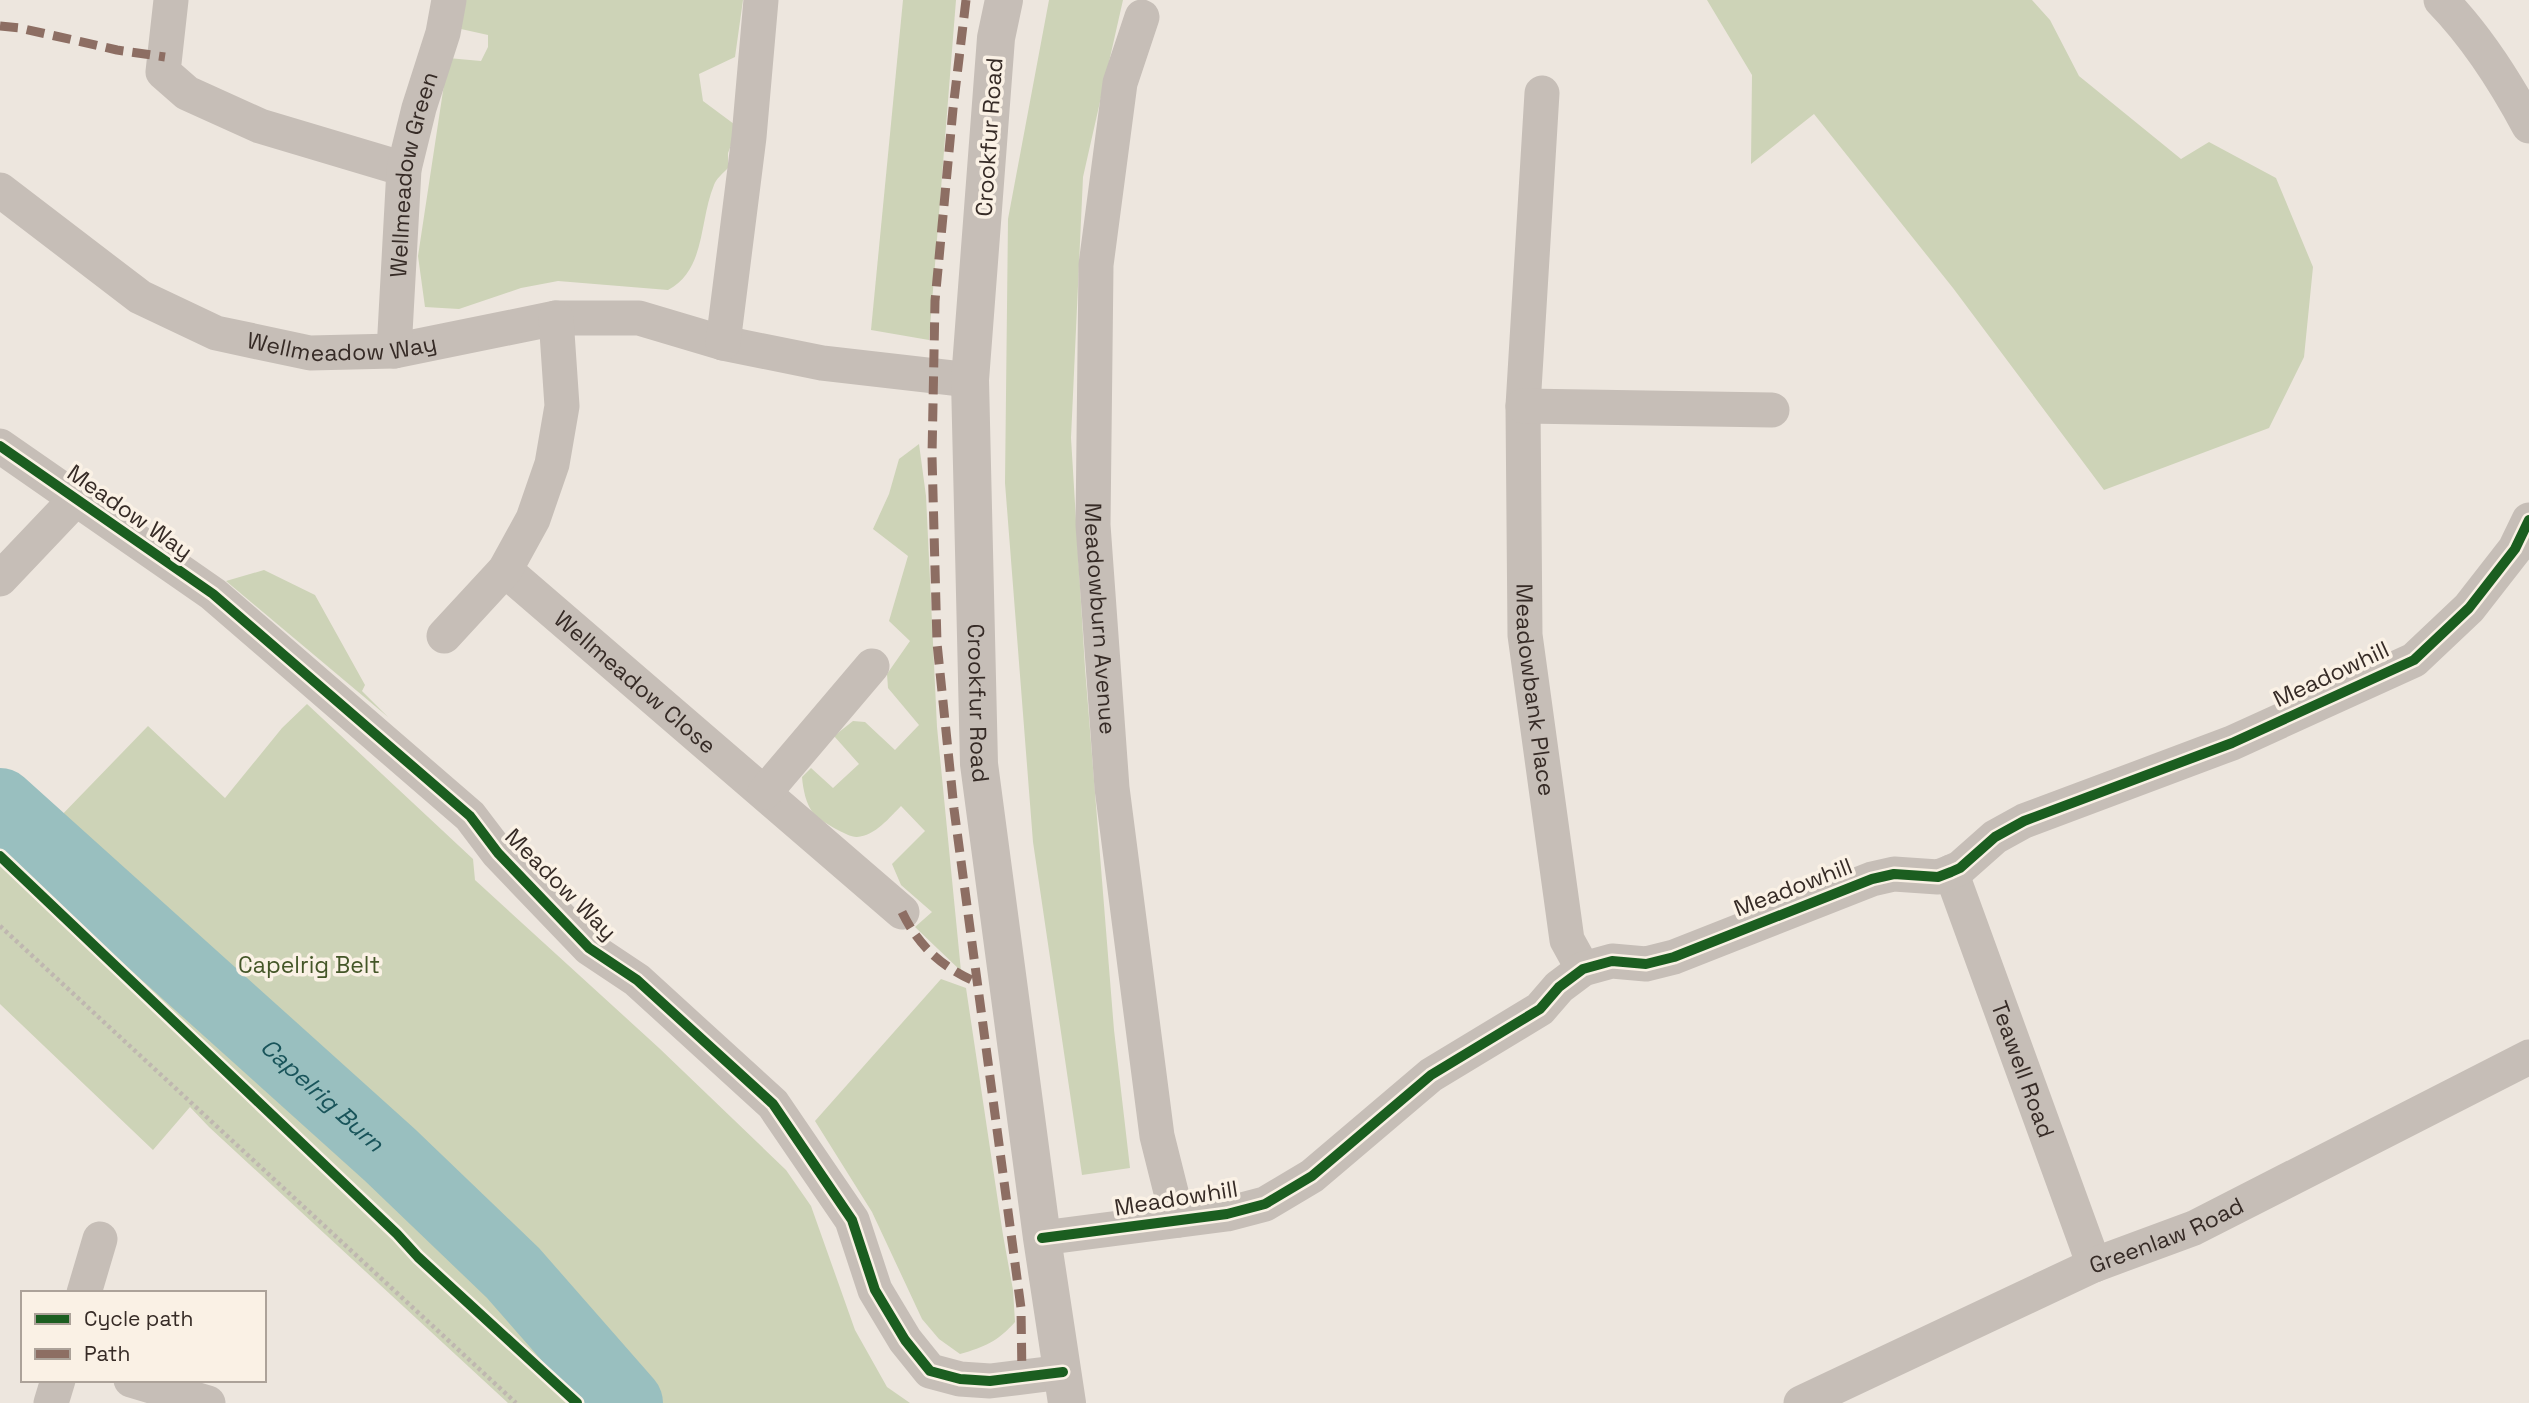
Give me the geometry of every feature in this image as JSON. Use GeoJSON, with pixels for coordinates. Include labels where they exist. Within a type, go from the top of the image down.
{"type":"FeatureCollection","features":[{"type":"Feature","properties":{"kind":"street"},"geometry":{"type":"LineString","coordinates":[[172,0],[163,72],[187,93],[260,126],[404,169]]}},
{"type":"Feature","properties":{"kind":"street","name":"Wellmeadow Green"},"geometry":{"type":"LineString","coordinates":[[394,351],[404,169],[419,108],[443,33],[449,0]]}},
{"type":"Feature","properties":{"kind":"street"},"geometry":{"type":"LineString","coordinates":[[723,343],[749,137],[761,0]]}},
{"type":"Feature","properties":{"kind":"street","name":"Crookfur Road"},"geometry":{"type":"LineString","coordinates":[[1004,0],[996,38],[970,380],[979,764],[1042,1238],[1065,1388]]}},
{"type":"Feature","properties":{"kind":"street"},"geometry":{"type":"LineString","coordinates":[[2441,0],[2461,20],[2510,90],[2529,126]]}},
{"type":"Feature","properties":{"kind":"street","name":"Meadowburn Avenue"},"geometry":{"type":"LineString","coordinates":[[1142,17],[1120,83],[1096,265],[1093,525],[1112,788],[1157,1136],[1178,1220]]}},
{"type":"Feature","properties":{"kind":"street","name":"Meadowbank Place"},"geometry":{"type":"LineString","coordinates":[[1542,93],[1523,406],[1525,635],[1567,940],[1583,969]]}},
{"type":"Feature","properties":{"kind":"street","name":"Wellmeadow Way"},"geometry":{"type":"LineString","coordinates":[[0,190],[140,297],[216,333],[310,354],[394,351],[556,318],[639,318],[723,343],[822,363],[970,380]]}},
{"type":"Feature","properties":{"kind":"street"},"geometry":{"type":"LineString","coordinates":[[444,636],[505,570],[533,519],[552,464],[562,406],[556,318]]}},
{"type":"Feature","properties":{"kind":"street"},"geometry":{"type":"LineString","coordinates":[[1523,406],[1772,410]]}},
{"type":"Feature","properties":{"kind":"street","name":"Meadow Way"},"geometry":{"type":"LineString","coordinates":[[0,446],[213,594],[470,816],[498,853],[589,948],[637,980],[773,1104],[852,1220],[875,1290],[905,1340],[930,1371],[960,1379],[1065,1388]]}},
{"type":"Feature","properties":{"kind":"street","name":"Meadow Way"},"geometry":{"type":"LineString","coordinates":[[0,579],[75,500]]}},
{"type":"Feature","properties":{"kind":"street","name":"Meadowhill"},"geometry":{"type":"LineString","coordinates":[[1042,1238],[1227,1214],[1265,1204],[1312,1176],[1431,1075],[1540,1009],[1559,987],[1583,969],[1612,961],[1646,964],[1674,957],[1872,879],[1894,874],[1938,877],[1960,868],[1995,837],[2024,821],[2232,743],[2414,660],[2469,608],[2515,550],[2529,520]]}},
{"type":"Feature","properties":{"kind":"street","name":"Wellmeadow Close"},"geometry":{"type":"LineString","coordinates":[[505,570],[902,912]]}},
{"type":"Feature","properties":{"kind":"street"},"geometry":{"type":"LineString","coordinates":[[765,792],[872,666]]}},
{"type":"Feature","properties":{"kind":"street","name":"Teawell Road"},"geometry":{"type":"LineString","coordinates":[[1951,872],[2094,1265]]}},
{"type":"Feature","properties":{"kind":"street","name":"Greenlaw Road"},"geometry":{"type":"LineString","coordinates":[[1801,1403],[2094,1265],[2194,1228],[2529,1056]]}},
{"type":"Feature","properties":{"kind":"street"},"geometry":{"type":"LineString","coordinates":[[85,1291],[100,1239]]}},
{"type":"Feature","properties":{"kind":"street"},"geometry":{"type":"LineString","coordinates":[[51,1403],[57,1382]]}},
{"type":"Feature","properties":{"kind":"street"},"geometry":{"type":"LineString","coordinates":[[138,1382],[208,1403]]}},
{"type":"Feature","properties":{"kind":"path"},"geometry":{"type":"LineString","coordinates":[[0,926],[516,1403]]}},
{"type":"Feature","properties":{"kind":"green space"},"geometry":{"type":"Polygon","coordinates":[[[463,0],[743,0],[735,57],[699,74],[703,101],[738,127],[728,153],[728,168],[715,183],[700,244],[689,270],[668,290],[558,281],[521,288],[459,309],[425,307],[418,256],[448,58],[481,61],[488,47],[488,35],[461,29],[463,0]]]}},
{"type":"Feature","properties":{"kind":"green space"},"geometry":{"type":"Polygon","coordinates":[[[903,0],[956,0],[929,340],[871,330],[903,0]]]}},
{"type":"Feature","properties":{"kind":"green space"},"geometry":{"type":"Polygon","coordinates":[[[1049,0],[1123,0],[1083,177],[1071,438],[1085,668],[1114,1030],[1130,1168],[1082,1175],[1033,842],[1005,483],[1008,219],[1049,0]]]}},
{"type":"Feature","properties":{"kind":"green space"},"geometry":{"type":"Polygon","coordinates":[[[1707,0],[2032,0],[2050,20],[2079,76],[2181,159],[2209,142],[2276,178],[2313,267],[2304,357],[2269,428],[2104,490],[1953,288],[1814,114],[1751,164],[1752,75],[1707,0]]]}},
{"type":"Feature","properties":{"kind":"green space"},"geometry":{"type":"Polygon","coordinates":[[[919,444],[926,496],[937,727],[961,971],[915,927],[932,912],[901,885],[892,864],[925,831],[901,806],[870,833],[857,837],[848,835],[814,814],[807,802],[802,777],[811,768],[833,788],[859,764],[834,736],[853,721],[865,722],[895,750],[919,725],[888,688],[887,674],[910,641],[889,621],[908,556],[873,529],[889,494],[899,459],[919,444]]]}},
{"type":"Feature","properties":{"kind":"green space"},"geometry":{"type":"Polygon","coordinates":[[[264,570],[315,595],[365,685],[362,691],[388,717],[226,581],[264,570]]]}},
{"type":"Feature","properties":{"kind":"green space","name":"Capelrig Belt"},"geometry":{"type":"Polygon","coordinates":[[[307,704],[473,859],[475,880],[659,1048],[786,1170],[811,1206],[855,1330],[887,1387],[910,1403],[508,1403],[190,1107],[153,1150],[0,1004],[0,777],[56,821],[148,726],[225,798],[282,728],[307,704]]]}},
{"type":"Feature","properties":{"kind":"green space"},"geometry":{"type":"Polygon","coordinates":[[[941,979],[966,988],[1013,1290],[1015,1322],[990,1342],[960,1354],[939,1339],[922,1319],[872,1212],[815,1121],[941,979]]]}},
{"type":"Feature","properties":{"kind":"waterway","name":"Capelrig Burn"},"geometry":{"type":"LineString","coordinates":[[0,804],[390,1155],[513,1273],[627,1403]]}},
{"type":"Feature","properties":{"kind":"marked path"},"geometry":{"type":"LineString","coordinates":[[966,0],[935,301],[932,456],[937,643],[954,809],[1021,1308],[1022,1377]]}},
{"type":"Feature","properties":{"kind":"marked path"},"geometry":{"type":"LineString","coordinates":[[0,26],[165,57]]}},
{"type":"Feature","properties":{"kind":"marked path"},"geometry":{"type":"LineString","coordinates":[[902,912],[916,936],[933,955],[953,970],[978,983]]}},
{"type":"Feature","properties":{"kind":"cycle path"},"geometry":{"type":"LineString","coordinates":[[0,446],[213,594],[470,816],[498,853],[589,948],[637,980],[773,1104],[852,1220],[875,1290],[905,1340],[930,1371],[960,1379],[990,1381],[1063,1372]]}},
{"type":"Feature","properties":{"kind":"cycle path"},"geometry":{"type":"LineString","coordinates":[[1042,1238],[1227,1214],[1265,1204],[1312,1176],[1431,1075],[1540,1009],[1559,987],[1583,969],[1612,961],[1646,964],[1674,957],[1872,879],[1894,874],[1938,877],[1960,868],[1995,837],[2024,821],[2232,743],[2414,660],[2469,608],[2515,549],[2529,520]]}},
{"type":"Feature","properties":{"kind":"cycle path"},"geometry":{"type":"LineString","coordinates":[[0,856],[418,1257],[577,1403]]}}]}
